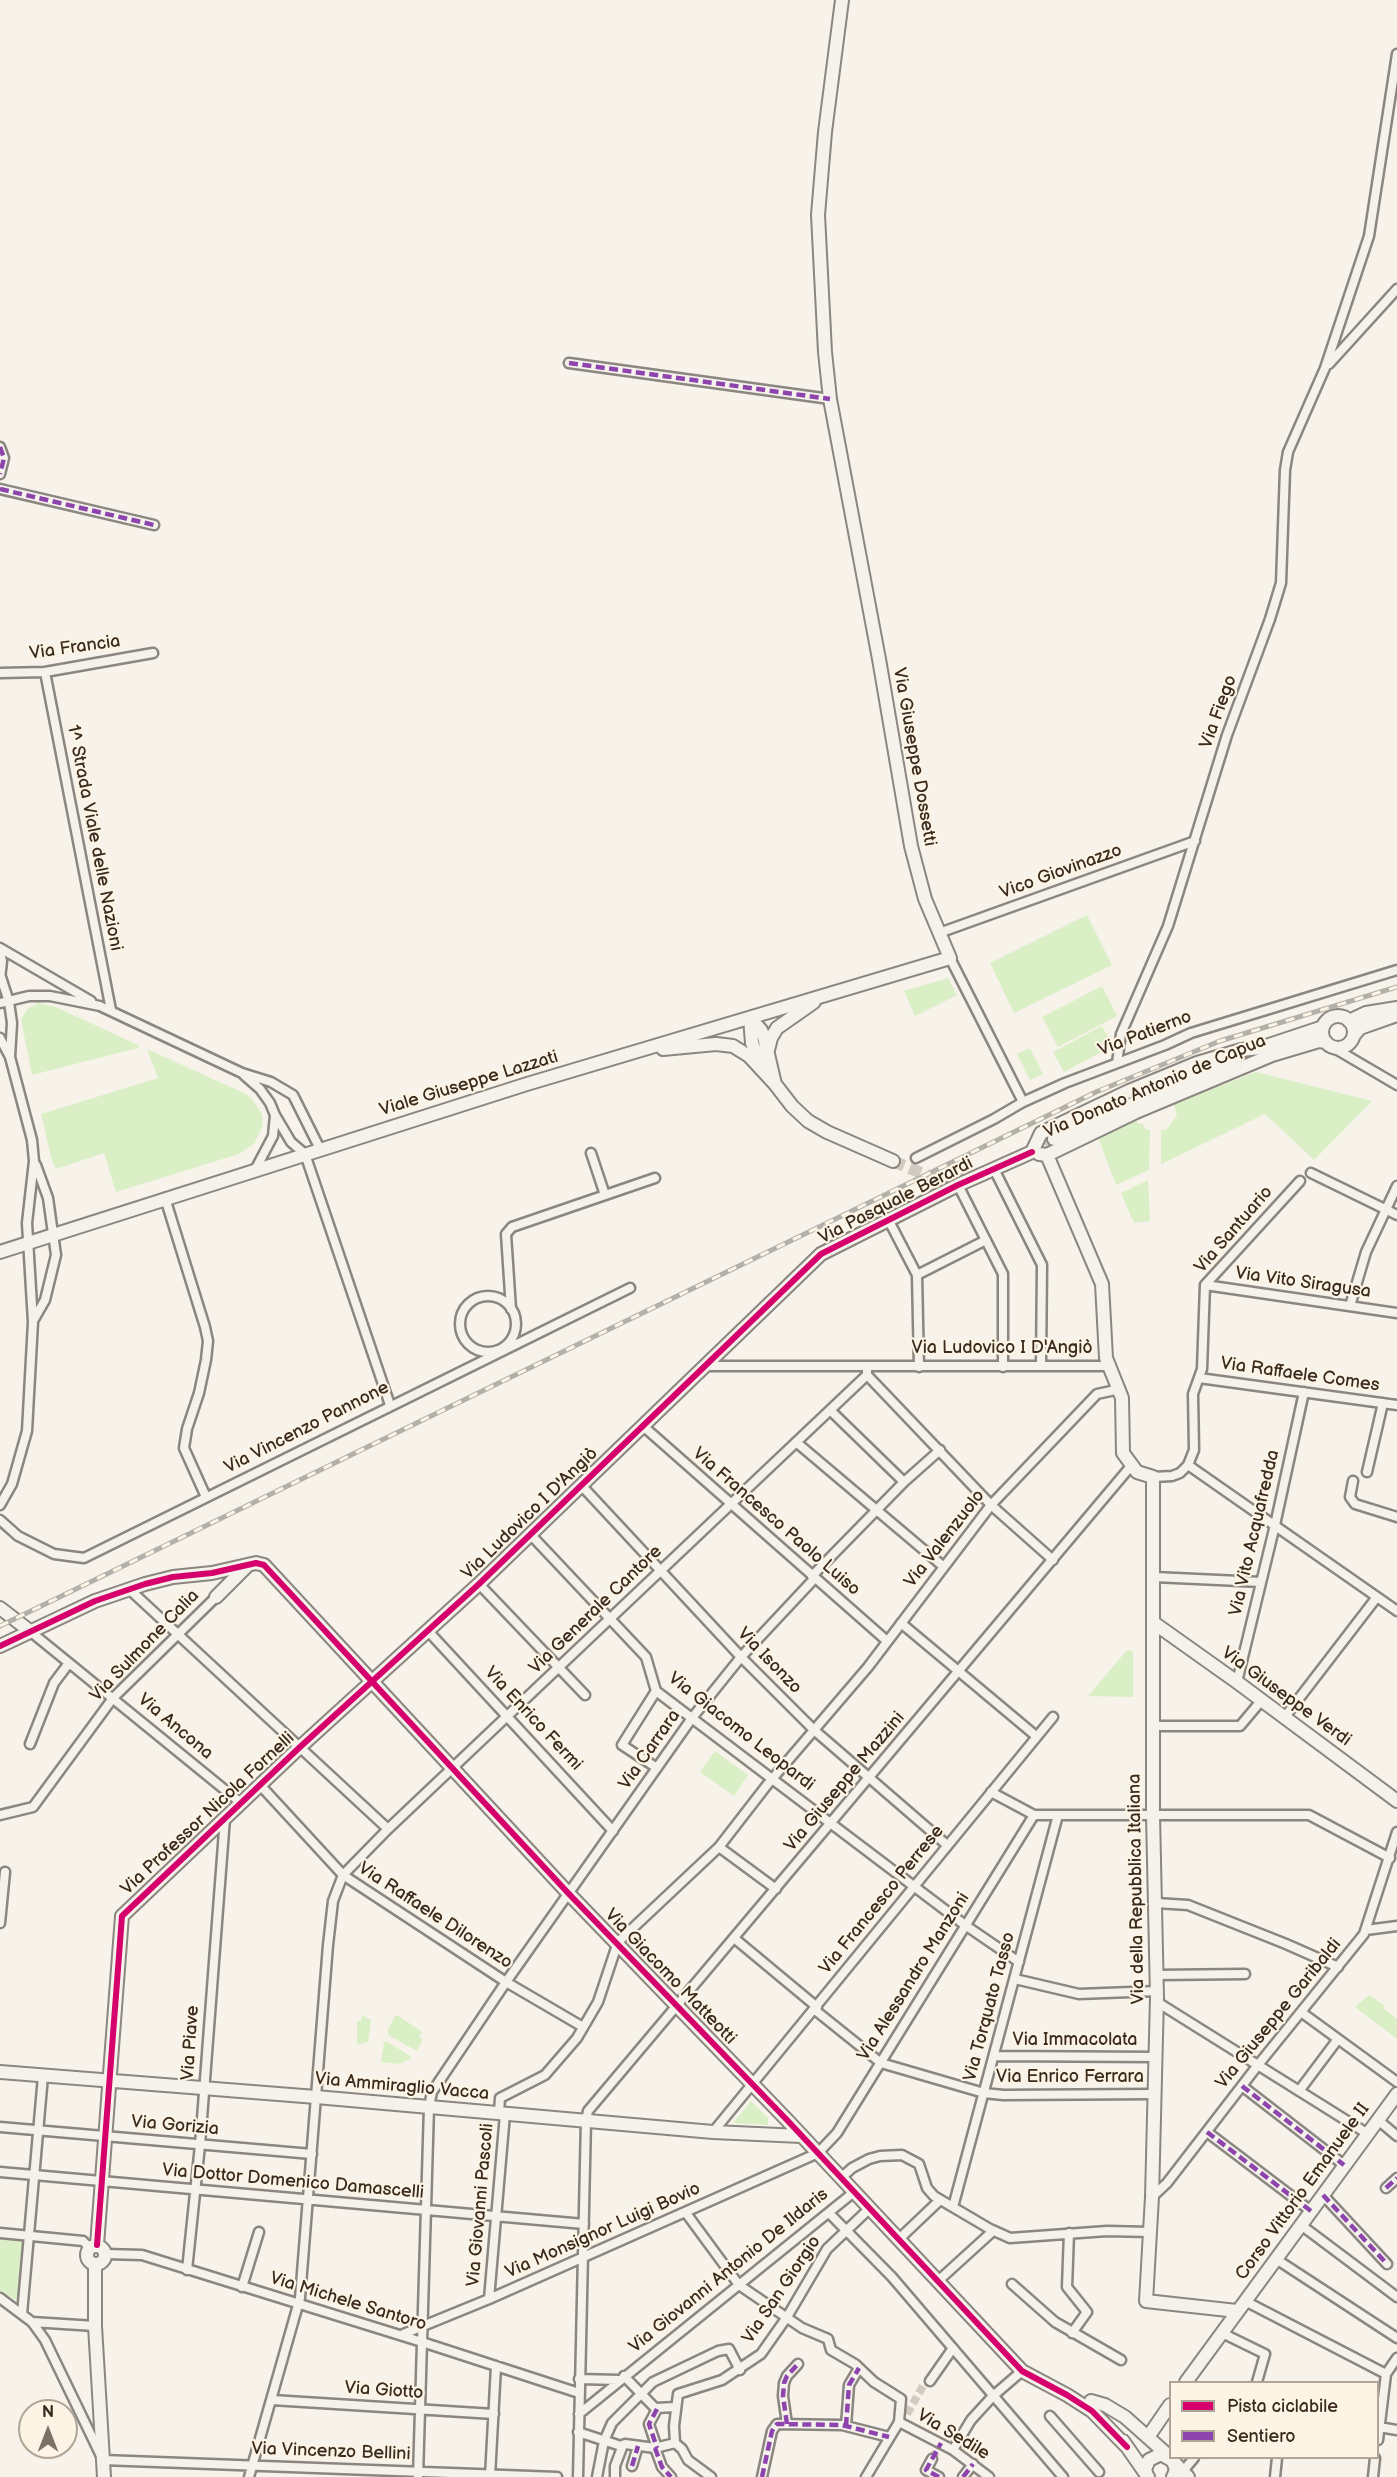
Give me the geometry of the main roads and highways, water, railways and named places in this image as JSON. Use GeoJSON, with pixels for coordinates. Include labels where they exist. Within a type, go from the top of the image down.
{"type":"FeatureCollection","features":[{"type":"Feature","properties":{"kind":"tunnel"},"geometry":{"type":"LineString","coordinates":[[1028,1151],[1054,1139]]}},
{"type":"Feature","properties":{"kind":"tunnel"},"geometry":{"type":"LineString","coordinates":[[893,1161],[933,1178],[946,1180],[971,1176]]}},
{"type":"Feature","properties":{"kind":"tunnel"},"geometry":{"type":"LineString","coordinates":[[907,2414],[923,2386],[930,2381]]}},
{"type":"Feature","properties":{"kind":"tunnel"},"geometry":{"type":"LineString","coordinates":[[932,2459],[940,2445]]}},
{"type":"Feature","properties":{"kind":"railway"},"geometry":{"type":"LineString","coordinates":[[0,1626],[1096,1092],[1220,1041],[1397,987]]}}]}
